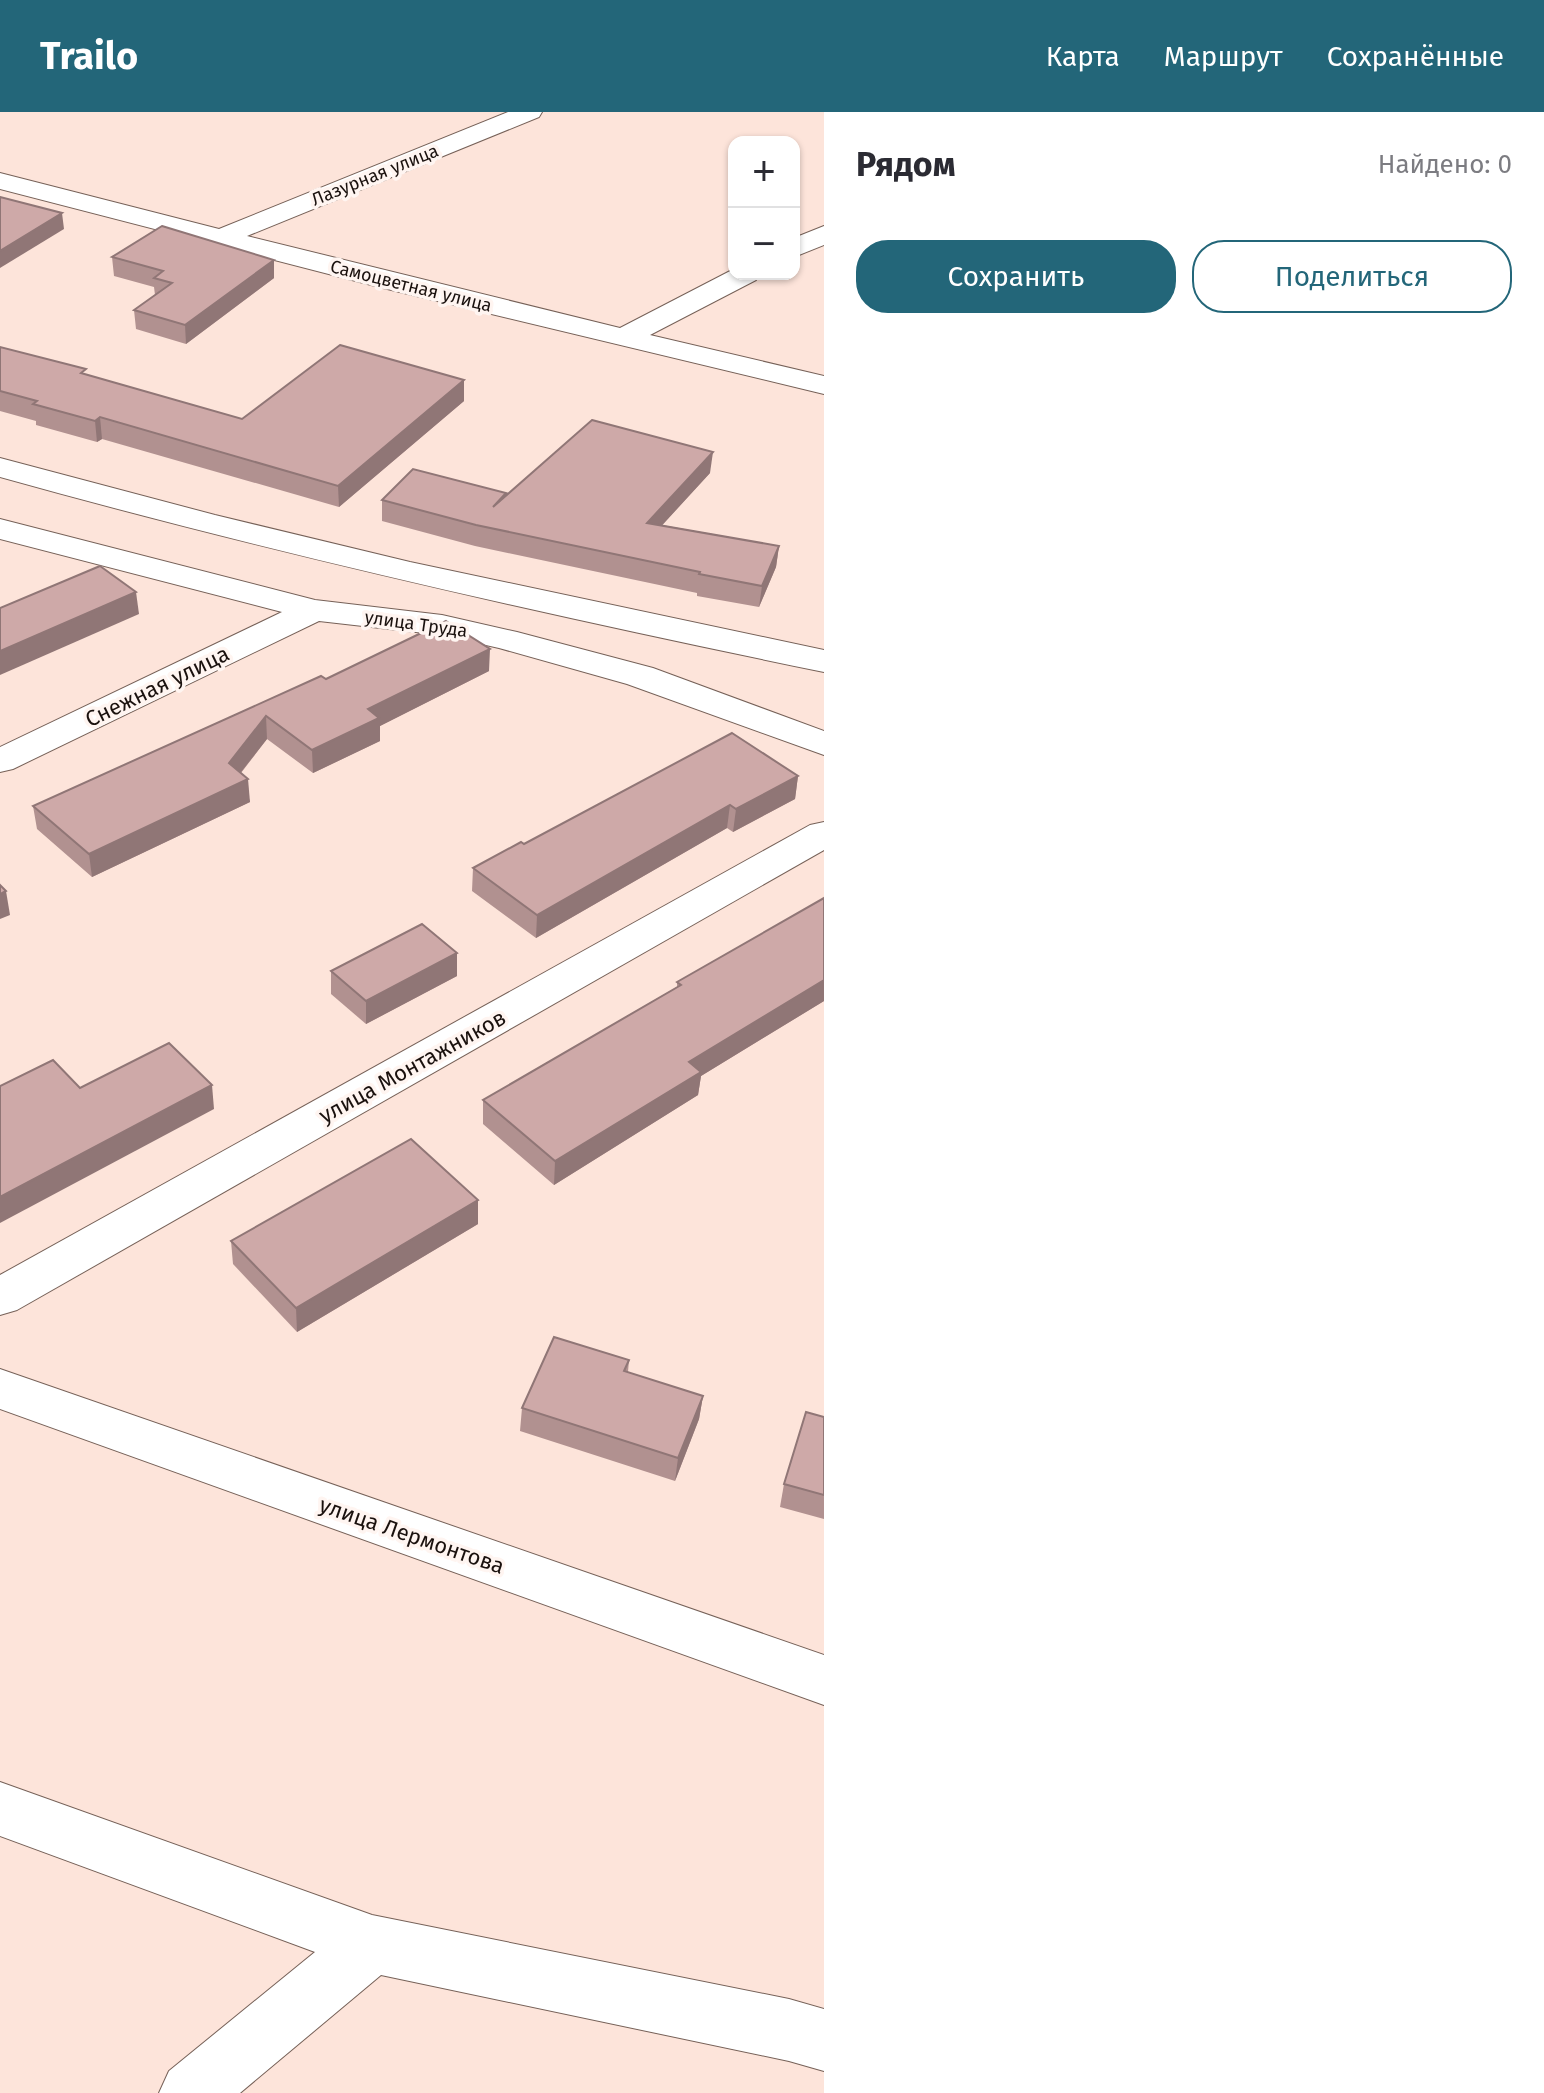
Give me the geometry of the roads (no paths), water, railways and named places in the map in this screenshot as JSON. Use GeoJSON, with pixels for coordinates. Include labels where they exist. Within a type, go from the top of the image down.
{"type":"FeatureCollection","features":[{"type":"Feature","properties":{"kind":"street","name":"Лазурная улица"},"geometry":{"type":"LineString","coordinates":[[220,238],[530,112]]}},
{"type":"Feature","properties":{"kind":"street","name":"Самоцветная улица"},"geometry":{"type":"LineString","coordinates":[[0,181],[220,238],[824,385]]}},
{"type":"Feature","properties":{"kind":"street"},"geometry":{"type":"LineString","coordinates":[[800,246],[824,234]]}},
{"type":"Feature","properties":{"kind":"street"},"geometry":{"type":"LineString","coordinates":[[624,337],[734,280]]}},
{"type":"Feature","properties":{"kind":"street"},"geometry":{"type":"LineString","coordinates":[[0,467],[335,557],[824,661]]}},
{"type":"Feature","properties":{"kind":"street","name":"улица Труда"},"geometry":{"type":"LineString","coordinates":[[0,529],[314,610],[442,625],[505,639],[640,676],[824,744]]}},
{"type":"Feature","properties":{"kind":"street","name":"Снежная улица"},"geometry":{"type":"LineString","coordinates":[[0,761],[314,610]]}},
{"type":"Feature","properties":{"kind":"street","name":"улица Монтажников"},"geometry":{"type":"LineString","coordinates":[[0,1297],[824,834]]}},
{"type":"Feature","properties":{"kind":"street","name":"улица Лермонтова"},"geometry":{"type":"LineString","coordinates":[[0,1389],[824,1680]]}},
{"type":"Feature","properties":{"kind":"street"},"geometry":{"type":"LineString","coordinates":[[0,1809],[372,1944],[789,2030],[824,2040]]}},
{"type":"Feature","properties":{"kind":"street"},"geometry":{"type":"LineString","coordinates":[[191,2093],[372,1944]]}}]}
